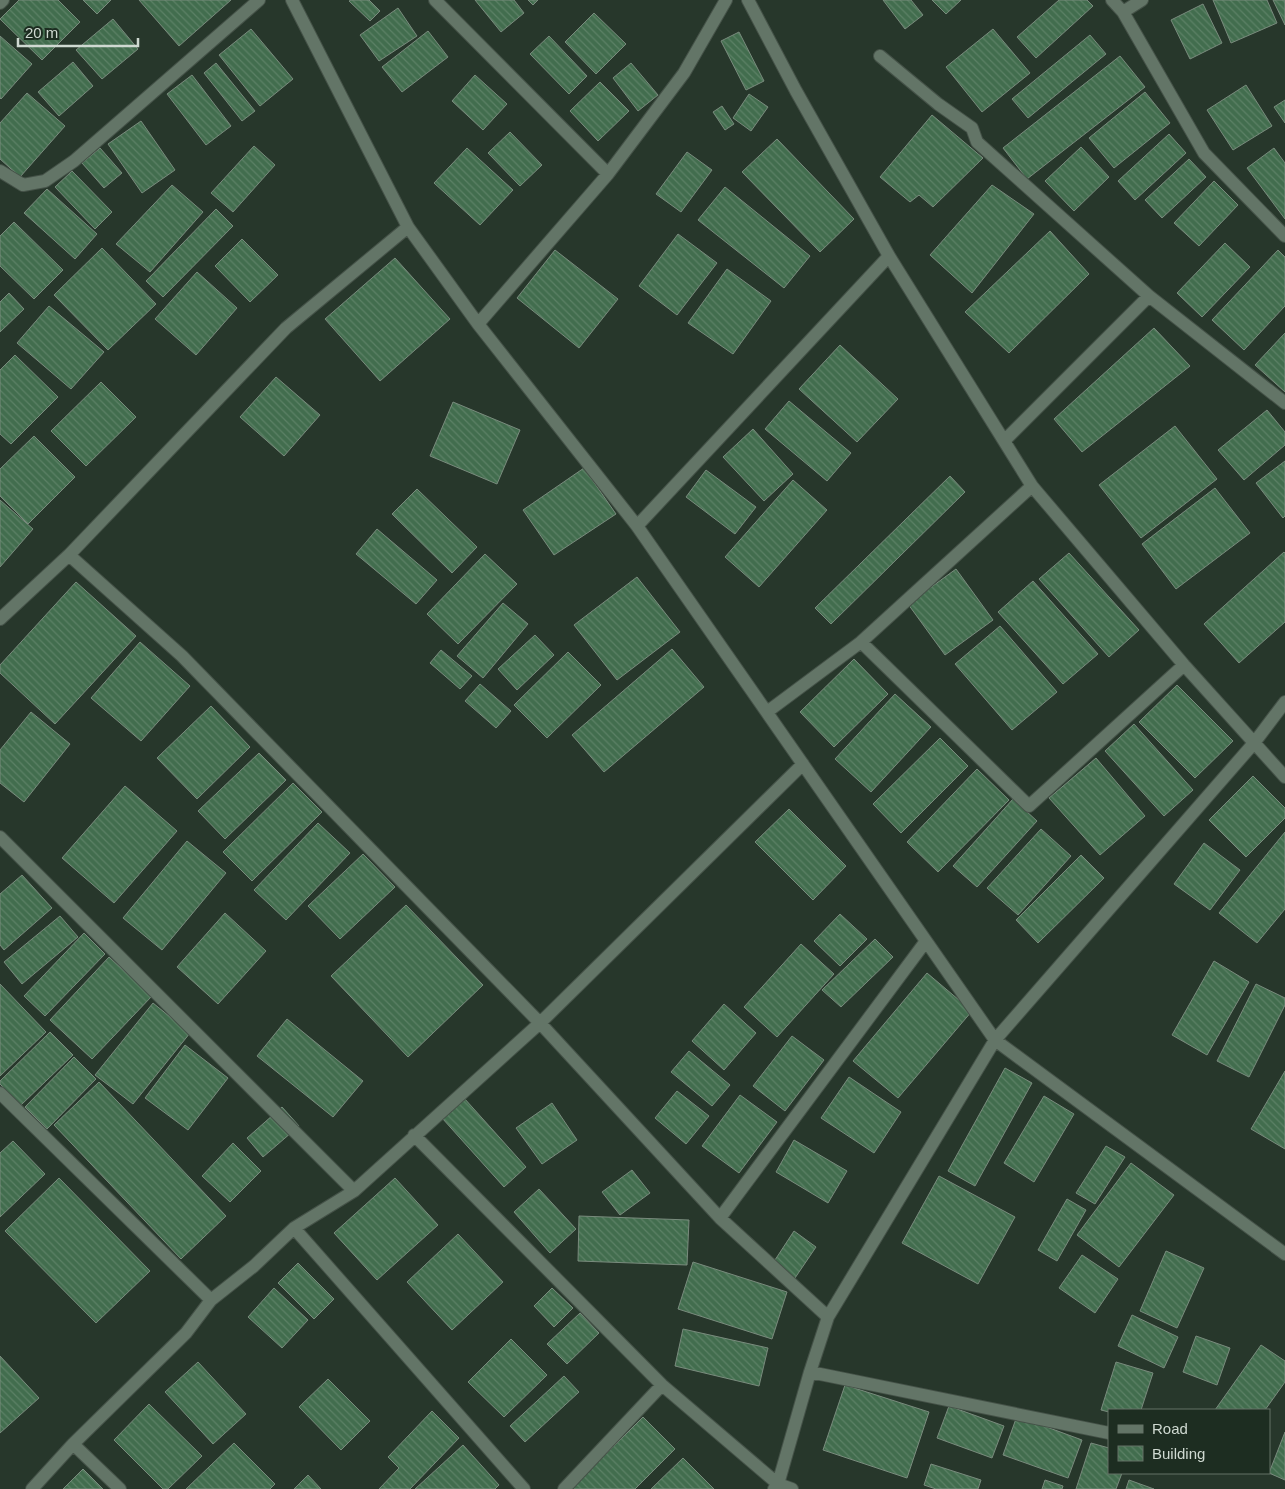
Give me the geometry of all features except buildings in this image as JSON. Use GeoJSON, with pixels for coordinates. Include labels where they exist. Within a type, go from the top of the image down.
{"type":"FeatureCollection","features":[{"type":"Feature","properties":{"kind":"street"},"geometry":{"type":"LineString","coordinates":[[0,3],[3,0]]}},
{"type":"Feature","properties":{"kind":"street"},"geometry":{"type":"LineString","coordinates":[[0,171],[23,185],[45,182],[74,161],[259,0]]}},
{"type":"Feature","properties":{"kind":"street"},"geometry":{"type":"LineString","coordinates":[[292,0],[408,227],[478,324],[637,526],[995,1040],[1285,1254]]}},
{"type":"Feature","properties":{"kind":"street"},"geometry":{"type":"LineString","coordinates":[[435,0],[608,174]]}},
{"type":"Feature","properties":{"kind":"street"},"geometry":{"type":"LineString","coordinates":[[478,324],[608,174],[684,73],[726,0]]}},
{"type":"Feature","properties":{"kind":"street"},"geometry":{"type":"LineString","coordinates":[[748,0],[889,256],[1032,486],[1184,665],[1285,777]]}},
{"type":"Feature","properties":{"kind":"street"},"geometry":{"type":"LineString","coordinates":[[1112,0],[1124,12],[1204,153],[1285,236]]}},
{"type":"Feature","properties":{"kind":"street"},"geometry":{"type":"LineString","coordinates":[[1124,12],[1142,0]]}},
{"type":"Feature","properties":{"kind":"street"},"geometry":{"type":"LineString","coordinates":[[880,56],[938,104],[972,128],[977,142],[1149,296],[1285,403]]}},
{"type":"Feature","properties":{"kind":"street"},"geometry":{"type":"LineString","coordinates":[[0,619],[70,555],[286,328],[408,227]]}},
{"type":"Feature","properties":{"kind":"street"},"geometry":{"type":"LineString","coordinates":[[637,526],[889,256]]}},
{"type":"Feature","properties":{"kind":"street"},"geometry":{"type":"LineString","coordinates":[[1004,441],[1149,296]]}},
{"type":"Feature","properties":{"kind":"street"},"geometry":{"type":"LineString","coordinates":[[767,712],[860,642],[1032,486]]}},
{"type":"Feature","properties":{"kind":"street"},"geometry":{"type":"LineString","coordinates":[[70,555],[182,656],[540,1023],[720,1218],[828,1317]]}},
{"type":"Feature","properties":{"kind":"street"},"geometry":{"type":"LineString","coordinates":[[860,642],[1029,806],[1184,665]]}},
{"type":"Feature","properties":{"kind":"street"},"geometry":{"type":"LineString","coordinates":[[776,1486],[828,1317],[995,1040],[1254,743],[1285,702]]}},
{"type":"Feature","properties":{"kind":"street"},"geometry":{"type":"LineString","coordinates":[[32,1489],[73,1444],[186,1333],[211,1300],[254,1266],[294,1228],[354,1191],[540,1023],[803,764]]}},
{"type":"Feature","properties":{"kind":"street"},"geometry":{"type":"LineString","coordinates":[[0,837],[354,1191]]}},
{"type":"Feature","properties":{"kind":"street"},"geometry":{"type":"LineString","coordinates":[[720,1218],[926,941]]}},
{"type":"Feature","properties":{"kind":"street"},"geometry":{"type":"LineString","coordinates":[[0,1092],[211,1300]]}},
{"type":"Feature","properties":{"kind":"street"},"geometry":{"type":"LineString","coordinates":[[414,1136],[662,1385],[776,1486],[792,1489]]}},
{"type":"Feature","properties":{"kind":"street"},"geometry":{"type":"LineString","coordinates":[[294,1228],[524,1489]]}},
{"type":"Feature","properties":{"kind":"street"},"geometry":{"type":"LineString","coordinates":[[810,1372],[1108,1433]]}},
{"type":"Feature","properties":{"kind":"street"},"geometry":{"type":"LineString","coordinates":[[564,1489],[662,1385]]}},
{"type":"Feature","properties":{"kind":"street"},"geometry":{"type":"LineString","coordinates":[[73,1444],[120,1489]]}}]}
